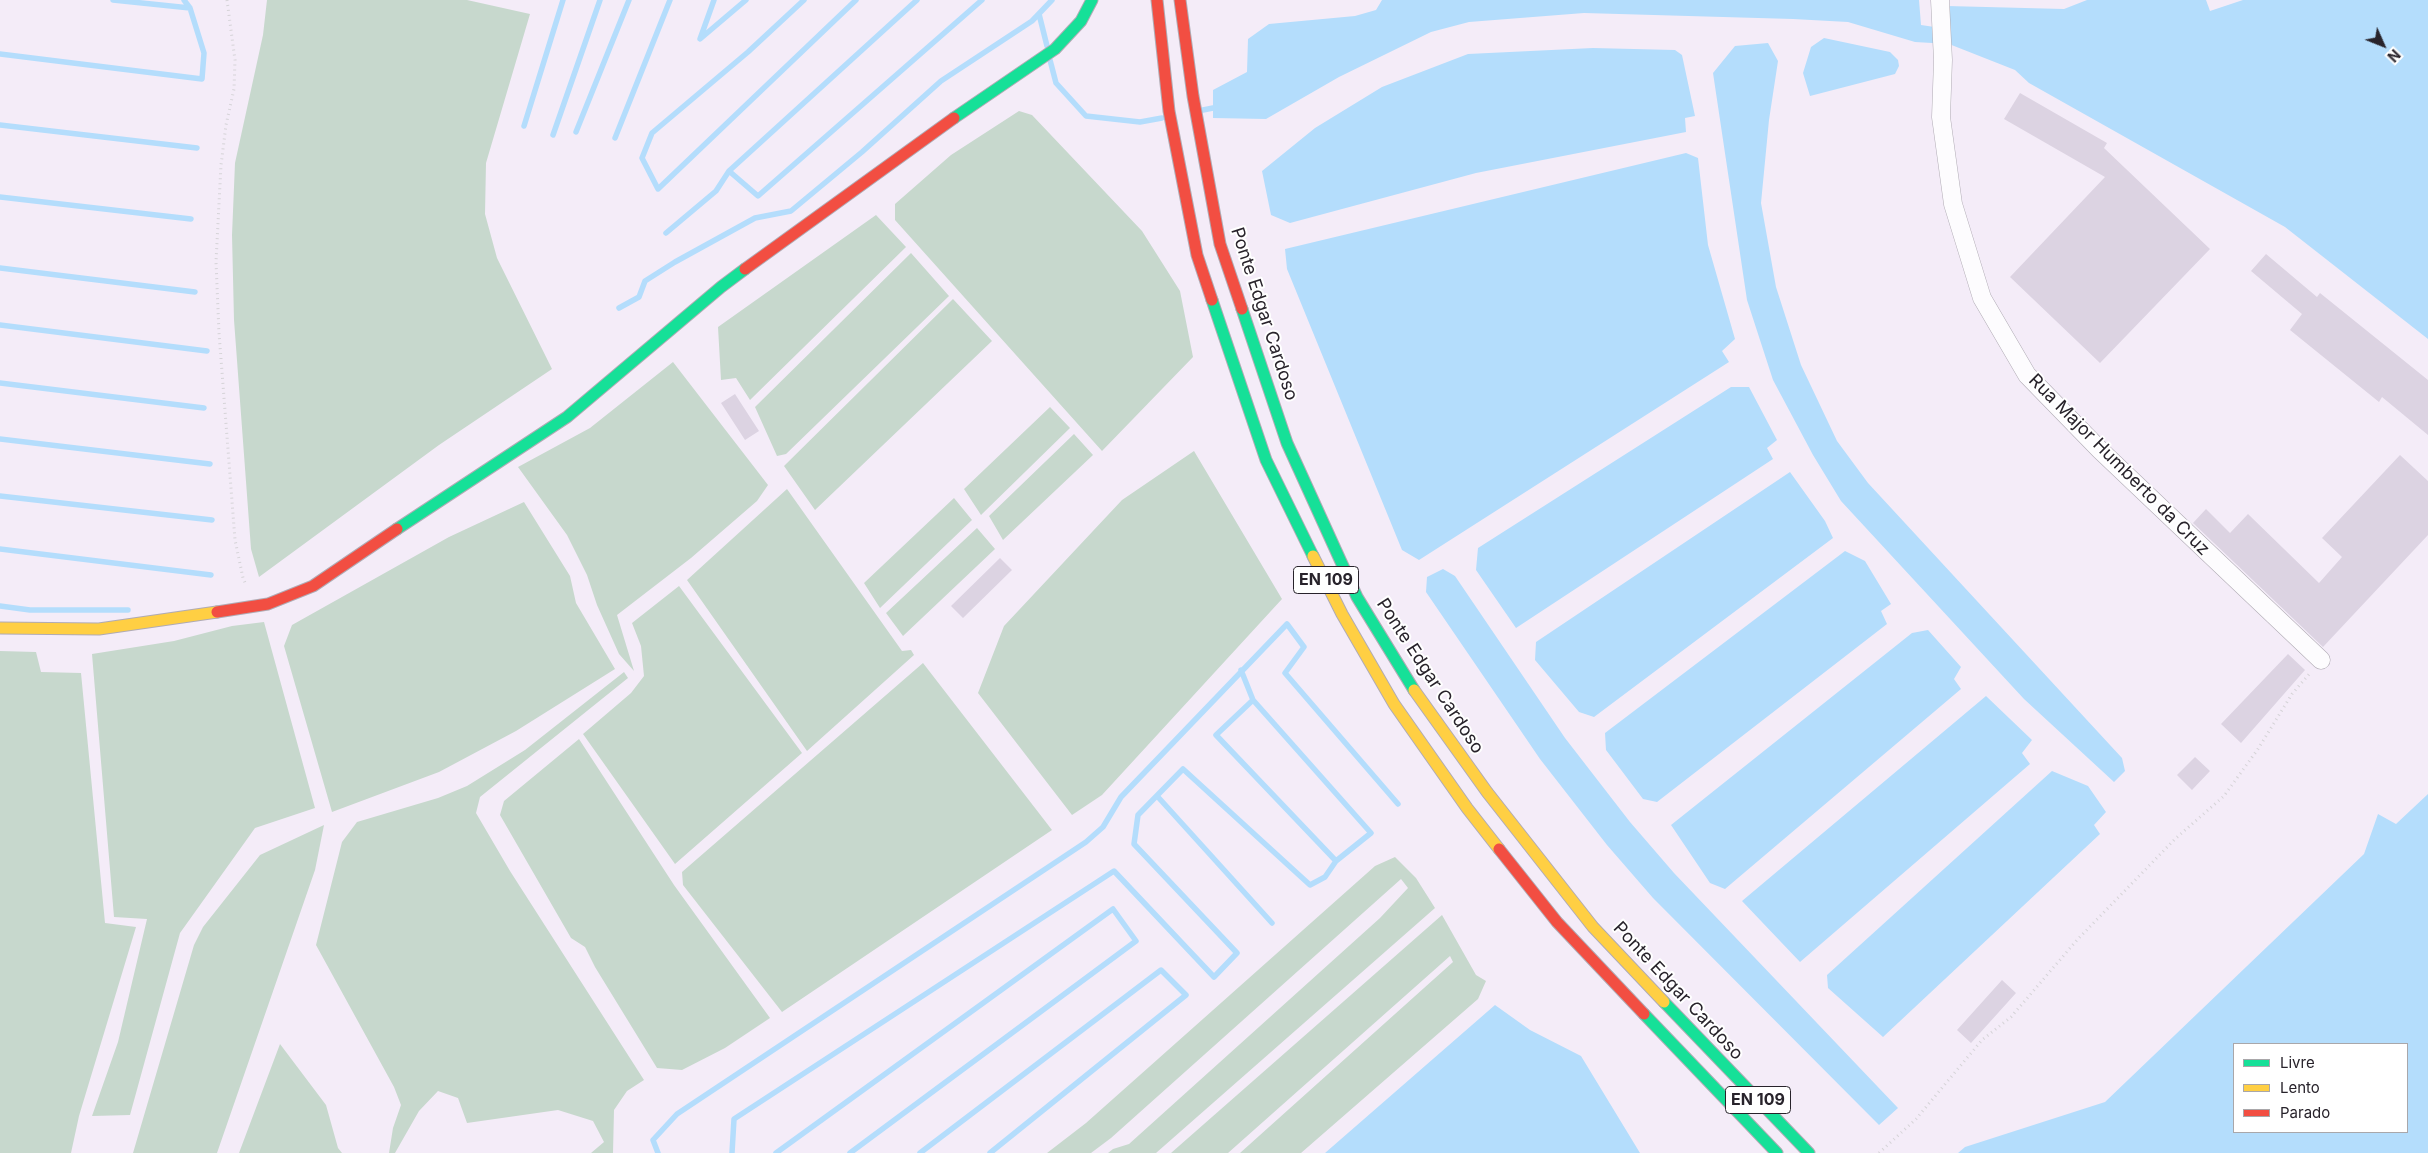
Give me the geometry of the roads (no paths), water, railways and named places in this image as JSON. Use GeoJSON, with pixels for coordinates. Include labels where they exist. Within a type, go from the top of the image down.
{"type":"FeatureCollection","features":[{"type":"Feature","properties":{"kind":"main road"},"geometry":{"type":"LineString","coordinates":[[0,628],[99,629],[268,604],[313,586],[567,417],[721,287],[1004,82],[1055,49],[1081,21],[1092,0]]}},
{"type":"Feature","properties":{"kind":"main road","name":"EN 109"},"geometry":{"type":"LineString","coordinates":[[1157,0],[1169,112],[1197,255],[1266,460],[1342,614],[1394,704],[1467,808],[1557,922],[1777,1153]]}},
{"type":"Feature","properties":{"kind":"main road","name":"Ponte Edgar Cardoso"},"geometry":{"type":"LineString","coordinates":[[1180,0],[1193,96],[1220,244],[1287,443],[1357,597],[1414,691],[1487,792],[1593,927],[1706,1048],[1809,1153]]}},
{"type":"Feature","properties":{"kind":"street","name":"Rua Major Humberto da Cruz"},"geometry":{"type":"LineString","coordinates":[[1940,0],[1943,60],[1941,117],[1953,204],[1982,298],[2027,375],[2100,450],[2321,660]]}},
{"type":"Feature","properties":{"kind":"water"},"geometry":{"type":"Polygon","coordinates":[[[1382,0],[1919,0],[1921,25],[1948,29],[1947,6],[2064,9],[2087,0],[2428,0],[2428,339],[2285,227],[2029,83],[2015,70],[1949,44],[1915,42],[1848,22],[1584,13],[1469,22],[1431,32],[1339,77],[1266,119],[1213,118],[1213,90],[1247,72],[1248,39],[1269,24],[1355,16],[1376,10],[1382,0]]]}},
{"type":"Feature","properties":{"kind":"water"},"geometry":{"type":"Polygon","coordinates":[[[1824,38],[1890,52],[1898,60],[1899,66],[1895,74],[1810,96],[1803,73],[1811,47],[1824,38]]]}},
{"type":"Feature","properties":{"kind":"water"},"geometry":{"type":"Polygon","coordinates":[[[1768,43],[1778,61],[1769,120],[1761,203],[1776,287],[1801,365],[1837,441],[1868,483],[2122,758],[2125,771],[2114,782],[2024,699],[1841,501],[1813,455],[1773,380],[1747,300],[1713,73],[1735,46],[1768,43]]]}},
{"type":"Feature","properties":{"kind":"water"},"geometry":{"type":"Polygon","coordinates":[[[1593,48],[1675,50],[1682,55],[1695,116],[1685,118],[1686,132],[1476,173],[1290,223],[1271,215],[1262,171],[1315,128],[1382,87],[1468,54],[1593,48]]]}},
{"type":"Feature","properties":{"kind":"water"},"geometry":{"type":"Polygon","coordinates":[[[1686,153],[1698,158],[1708,245],[1735,339],[1722,351],[1729,362],[1419,560],[1402,550],[1287,269],[1285,249],[1686,153]]]}},
{"type":"Feature","properties":{"kind":"water"},"geometry":{"type":"Polygon","coordinates":[[[1731,387],[1749,387],[1777,440],[1767,448],[1773,459],[1516,628],[1476,570],[1478,548],[1731,387]]]}},
{"type":"Feature","properties":{"kind":"water"},"geometry":{"type":"Polygon","coordinates":[[[1790,472],[1825,521],[1833,538],[1594,717],[1579,712],[1535,660],[1536,642],[1790,472]]]}},
{"type":"Feature","properties":{"kind":"water"},"geometry":{"type":"Polygon","coordinates":[[[1845,551],[1865,561],[1891,604],[1881,611],[1887,624],[1657,802],[1643,799],[1606,750],[1605,733],[1845,551]]]}},
{"type":"Feature","properties":{"kind":"water"},"geometry":{"type":"Polygon","coordinates":[[[1443,569],[1455,576],[1565,738],[1630,822],[1674,873],[1898,1108],[1879,1125],[1653,898],[1607,845],[1540,759],[1426,592],[1427,577],[1443,569]]]}},
{"type":"Feature","properties":{"kind":"water"},"geometry":{"type":"Polygon","coordinates":[[[1928,630],[1961,667],[1954,679],[1961,689],[1725,889],[1710,883],[1671,825],[1912,633],[1928,630]]]}},
{"type":"Feature","properties":{"kind":"water"},"geometry":{"type":"Polygon","coordinates":[[[1986,696],[2032,740],[2022,753],[2030,764],[1800,962],[1742,901],[1986,696]]]}},
{"type":"Feature","properties":{"kind":"water"},"geometry":{"type":"Polygon","coordinates":[[[2052,771],[2088,786],[2106,812],[2094,825],[2100,834],[1883,1037],[1828,988],[1827,975],[2052,771]]]}},
{"type":"Feature","properties":{"kind":"water"},"geometry":{"type":"Polygon","coordinates":[[[2428,794],[2428,1153],[1958,1153],[1965,1147],[2105,1102],[2364,854],[2378,814],[2396,824],[2428,794]]]}},
{"type":"Feature","properties":{"kind":"water"},"geometry":{"type":"Polygon","coordinates":[[[1495,1005],[1530,1030],[1581,1056],[1640,1153],[1325,1153],[1495,1005]]]}},
{"type":"Feature","properties":{"kind":"waterway"},"geometry":{"type":"LineString","coordinates":[[113,0],[190,8]]}},
{"type":"Feature","properties":{"kind":"waterway"},"geometry":{"type":"LineString","coordinates":[[0,54],[202,79],[204,53],[190,8],[184,0]]}},
{"type":"Feature","properties":{"kind":"waterway"},"geometry":{"type":"LineString","coordinates":[[524,126],[563,0]]}},
{"type":"Feature","properties":{"kind":"waterway"},"geometry":{"type":"LineString","coordinates":[[553,135],[600,0]]}},
{"type":"Feature","properties":{"kind":"waterway"},"geometry":{"type":"LineString","coordinates":[[576,132],[629,0]]}},
{"type":"Feature","properties":{"kind":"waterway"},"geometry":{"type":"LineString","coordinates":[[615,138],[670,0]]}},
{"type":"Feature","properties":{"kind":"waterway"},"geometry":{"type":"LineString","coordinates":[[714,0],[700,39],[746,0]]}},
{"type":"Feature","properties":{"kind":"waterway"},"geometry":{"type":"LineString","coordinates":[[804,0],[748,52],[652,133],[642,158],[658,189],[856,0]]}},
{"type":"Feature","properties":{"kind":"waterway"},"geometry":{"type":"LineString","coordinates":[[666,233],[716,191],[729,171],[917,0]]}},
{"type":"Feature","properties":{"kind":"waterway"},"geometry":{"type":"LineString","coordinates":[[729,171],[758,196],[982,0]]}},
{"type":"Feature","properties":{"kind":"waterway"},"geometry":{"type":"LineString","coordinates":[[619,308],[639,297],[645,281],[675,262],[755,218],[791,211],[862,152],[941,81],[1032,21],[1052,0]]}},
{"type":"Feature","properties":{"kind":"waterway"},"geometry":{"type":"LineString","coordinates":[[1039,14],[1047,46]]}},
{"type":"Feature","properties":{"kind":"waterway"},"geometry":{"type":"LineString","coordinates":[[1050,60],[1056,83],[1086,116],[1140,122],[1162,118]]}},
{"type":"Feature","properties":{"kind":"waterway"},"geometry":{"type":"LineString","coordinates":[[1203,110],[1213,108]]}},
{"type":"Feature","properties":{"kind":"waterway"},"geometry":{"type":"LineString","coordinates":[[0,125],[197,148]]}},
{"type":"Feature","properties":{"kind":"waterway"},"geometry":{"type":"LineString","coordinates":[[0,197],[191,219]]}},
{"type":"Feature","properties":{"kind":"waterway"},"geometry":{"type":"LineString","coordinates":[[0,268],[195,292]]}},
{"type":"Feature","properties":{"kind":"waterway"},"geometry":{"type":"LineString","coordinates":[[0,325],[207,351]]}},
{"type":"Feature","properties":{"kind":"waterway"},"geometry":{"type":"LineString","coordinates":[[0,383],[204,408]]}},
{"type":"Feature","properties":{"kind":"waterway"},"geometry":{"type":"LineString","coordinates":[[0,439],[210,464]]}},
{"type":"Feature","properties":{"kind":"waterway"},"geometry":{"type":"LineString","coordinates":[[0,496],[212,520]]}},
{"type":"Feature","properties":{"kind":"waterway"},"geometry":{"type":"LineString","coordinates":[[0,549],[211,575]]}},
{"type":"Feature","properties":{"kind":"waterway"},"geometry":{"type":"LineString","coordinates":[[0,606],[30,610],[128,610]]}},
{"type":"Feature","properties":{"kind":"waterway"},"geometry":{"type":"LineString","coordinates":[[658,1153],[653,1140],[677,1114],[1086,842],[1103,827],[1121,797],[1287,624],[1304,647],[1285,673],[1398,804]]}},
{"type":"Feature","properties":{"kind":"waterway"},"geometry":{"type":"LineString","coordinates":[[1241,670],[1253,700],[1371,833],[1336,861]]}},
{"type":"Feature","properties":{"kind":"waterway"},"geometry":{"type":"LineString","coordinates":[[732,1153],[734,1119],[1114,871],[1214,977],[1237,953],[1134,844],[1138,815],[1183,769],[1310,885],[1325,877],[1336,861],[1216,735],[1253,700]]}},
{"type":"Feature","properties":{"kind":"waterway"},"geometry":{"type":"LineString","coordinates":[[1158,797],[1272,923]]}},
{"type":"Feature","properties":{"kind":"waterway"},"geometry":{"type":"LineString","coordinates":[[776,1153],[1113,909],[1136,941],[850,1153]]}},
{"type":"Feature","properties":{"kind":"waterway"},"geometry":{"type":"LineString","coordinates":[[920,1153],[1161,970],[1186,995],[990,1153]]}}]}
